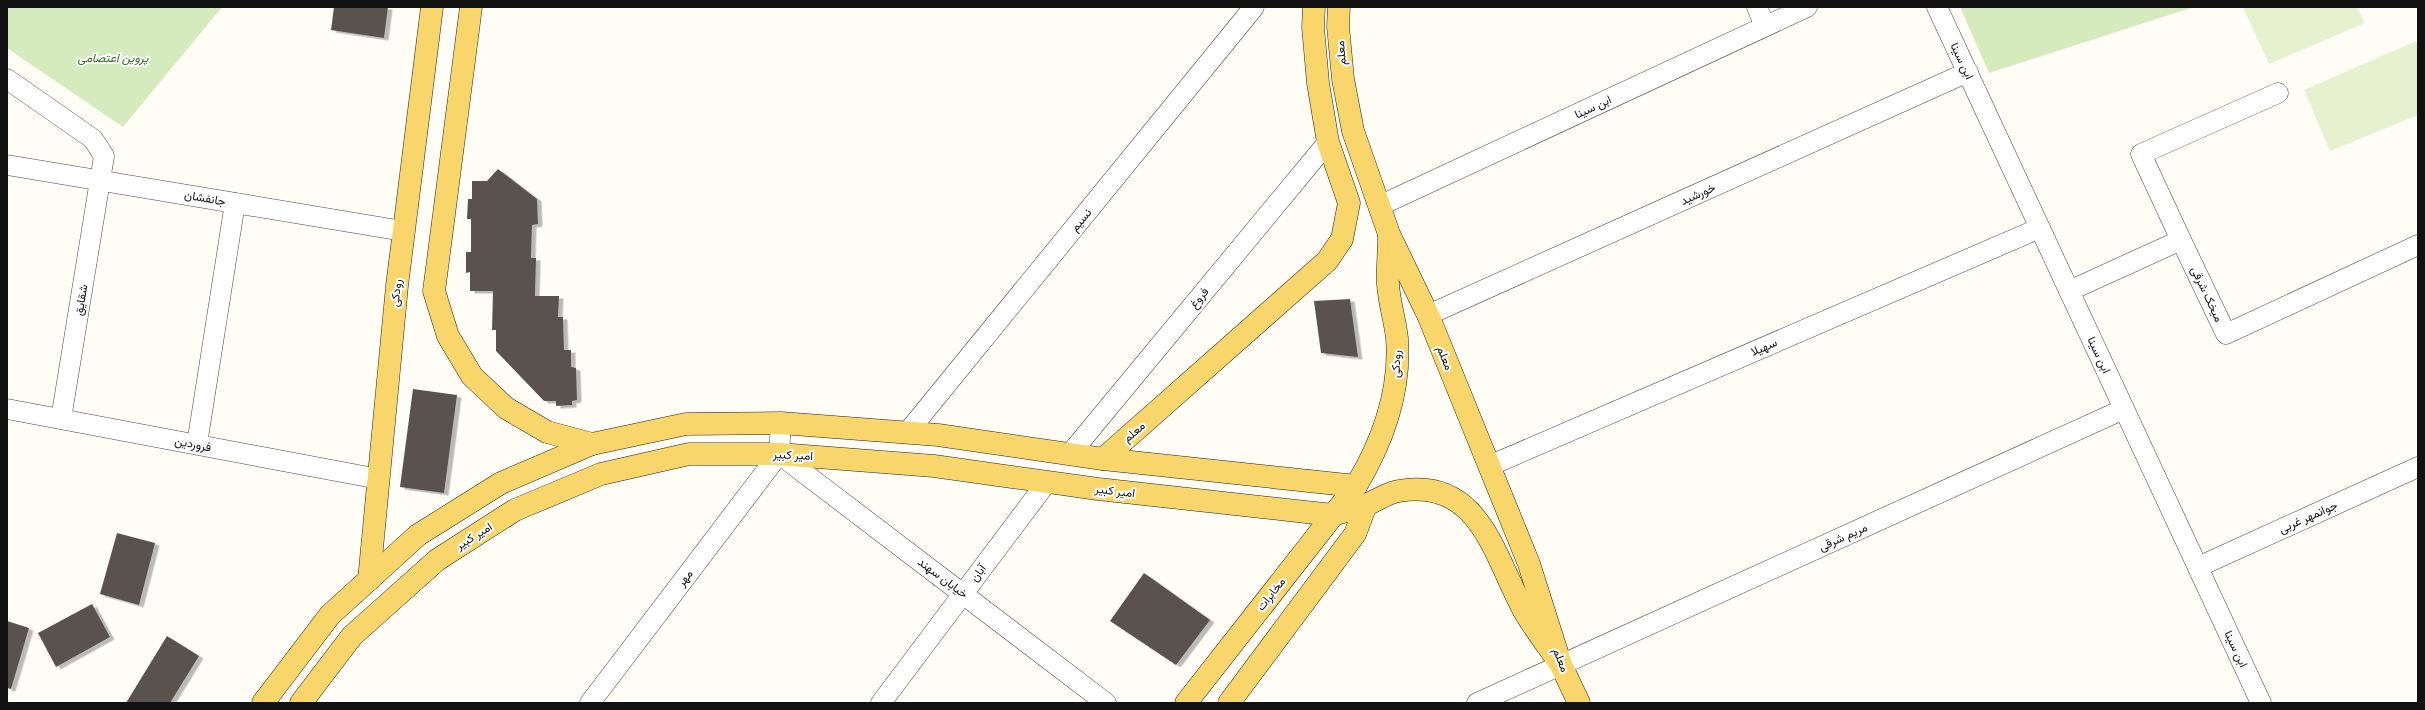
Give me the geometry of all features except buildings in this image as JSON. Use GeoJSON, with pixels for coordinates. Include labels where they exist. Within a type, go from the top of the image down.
{"type":"FeatureCollection","features":[{"type":"Feature","properties":{"kind":"main road","name":"رودکى"},"geometry":{"type":"LineString","coordinates":[[369,580],[403,231],[432,7]]}},
{"type":"Feature","properties":{"kind":"main road"},"geometry":{"type":"LineString","coordinates":[[471,7],[434,290],[448,336],[478,381],[506,408],[547,432],[592,444]]}},
{"type":"Feature","properties":{"kind":"main road","name":"معلم"},"geometry":{"type":"LineString","coordinates":[[1103,459],[1327,261],[1342,239],[1348,203],[1328,142],[1318,83],[1313,27],[1314,7]]}},
{"type":"Feature","properties":{"kind":"main road","name":"معلم"},"geometry":{"type":"LineString","coordinates":[[1339,7],[1338,26],[1343,79],[1352,131],[1390,234],[1428,315],[1529,564],[1561,665],[1579,703]]}},
{"type":"Feature","properties":{"kind":"main road","name":"رودکی"},"geometry":{"type":"LineString","coordinates":[[1361,495],[1385,428],[1397,379],[1397,338],[1388,284],[1390,234]]}},
{"type":"Feature","properties":{"kind":"main road"},"geometry":{"type":"LineString","coordinates":[[263,703],[330,615],[418,535],[501,483],[592,444],[686,424],[781,423],[907,433],[1070,454],[1361,495],[1417,489],[1439,491],[1458,502],[1473,515],[1490,538],[1524,610],[1561,665]]}},
{"type":"Feature","properties":{"kind":"main road","name":"امیر کبیر"},"geometry":{"type":"LineString","coordinates":[[301,703],[352,636],[437,560],[515,510],[601,474],[689,454],[779,454],[934,466],[1098,489],[1333,515]]}},
{"type":"Feature","properties":{"kind":"main road"},"geometry":{"type":"LineString","coordinates":[[1098,489],[1103,459]]}},
{"type":"Feature","properties":{"kind":"main road"},"geometry":{"type":"LineString","coordinates":[[1229,703],[1355,534],[1361,495]]}},
{"type":"Feature","properties":{"kind":"main road","name":"مخابرات"},"geometry":{"type":"LineString","coordinates":[[1186,703],[1333,515],[1361,495]]}},
{"type":"Feature","properties":{"kind":"street","name":"نسیم"},"geometry":{"type":"LineString","coordinates":[[907,433],[1254,7]]}},
{"type":"Feature","properties":{"kind":"street"},"geometry":{"type":"LineString","coordinates":[[1757,7],[1765,26]]}},
{"type":"Feature","properties":{"kind":"street","name":"ابن سینا"},"geometry":{"type":"LineString","coordinates":[[1379,206],[1807,7]]}},
{"type":"Feature","properties":{"kind":"street","name":"ابن سینا"},"geometry":{"type":"LineString","coordinates":[[1937,7],[2261,703]]}},
{"type":"Feature","properties":{"kind":"street","name":"خورشید"},"geometry":{"type":"LineString","coordinates":[[1428,315],[1968,72]]}},
{"type":"Feature","properties":{"kind":"street","name":"شقایق"},"geometry":{"type":"LineString","coordinates":[[7,79],[93,139],[104,156],[61,419]]}},
{"type":"Feature","properties":{"kind":"street"},"geometry":{"type":"LineString","coordinates":[[2069,291],[2182,240],[2141,154],[2278,93]]}},
{"type":"Feature","properties":{"kind":"street","name":"فروغ"},"geometry":{"type":"LineString","coordinates":[[1070,454],[1328,142]]}},
{"type":"Feature","properties":{"kind":"street","name":"جانفشان"},"geometry":{"type":"LineString","coordinates":[[7,164],[403,231]]}},
{"type":"Feature","properties":{"kind":"street"},"geometry":{"type":"LineString","coordinates":[[197,444],[235,203]]}},
{"type":"Feature","properties":{"kind":"street","name":"سهیلا"},"geometry":{"type":"LineString","coordinates":[[1489,466],[2040,228]]}},
{"type":"Feature","properties":{"kind":"street","name":"میخک شرقی"},"geometry":{"type":"LineString","coordinates":[[2182,240],[2226,334],[2418,245]]}},
{"type":"Feature","properties":{"kind":"street","name":"فروردین"},"geometry":{"type":"LineString","coordinates":[[7,409],[379,479]]}},
{"type":"Feature","properties":{"kind":"street","name":"مریم شرقی"},"geometry":{"type":"LineString","coordinates":[[1477,703],[2124,409]]}},
{"type":"Feature","properties":{"kind":"street"},"geometry":{"type":"LineString","coordinates":[[779,454],[781,423]]}},
{"type":"Feature","properties":{"kind":"street","name":"خیابان سهند"},"geometry":{"type":"LineString","coordinates":[[779,454],[1106,703]]}},
{"type":"Feature","properties":{"kind":"street","name":"مهر"},"geometry":{"type":"LineString","coordinates":[[590,703],[779,454]]}},
{"type":"Feature","properties":{"kind":"street","name":"جوانمهر غربی"},"geometry":{"type":"LineString","coordinates":[[2198,567],[2418,467]]}},
{"type":"Feature","properties":{"kind":"street","name":"آبان"},"geometry":{"type":"LineString","coordinates":[[881,703],[1047,482]]}},
{"type":"Feature","properties":{"kind":"green space","name":"پروین اعتصامى"},"geometry":{"type":"Polygon","coordinates":[[[7,7],[222,7],[123,127],[7,48],[7,7]]]}},
{"type":"Feature","properties":{"kind":"green space"},"geometry":{"type":"Polygon","coordinates":[[[1960,7],[2194,7],[1989,73],[1960,7]]]}},
{"type":"Feature","properties":{"kind":"green space"},"geometry":{"type":"Polygon","coordinates":[[[2243,7],[2357,7],[2365,23],[2269,64],[2243,7]]]}},
{"type":"Feature","properties":{"kind":"green space"},"geometry":{"type":"Polygon","coordinates":[[[2416,41],[2418,45],[2418,115],[2330,151],[2304,90],[2416,41]]]}}]}
